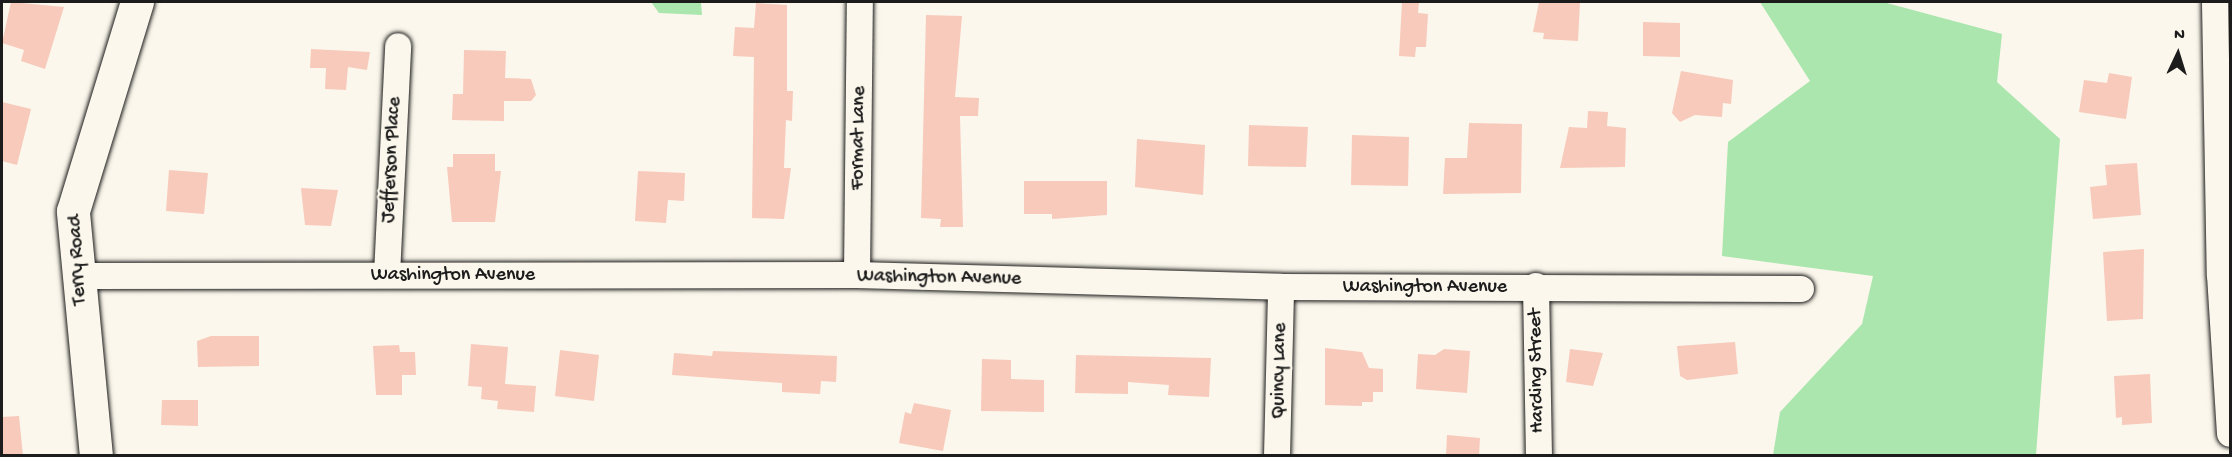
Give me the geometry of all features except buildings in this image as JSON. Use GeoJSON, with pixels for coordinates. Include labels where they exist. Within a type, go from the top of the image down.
{"type":"FeatureCollection","features":[{"type":"Feature","properties":{"kind":"street","name":"Terry Road"},"geometry":{"type":"LineString","coordinates":[[96,456],[77,276],[73,211],[137,2]]}},
{"type":"Feature","properties":{"kind":"street","name":"Format Lane"},"geometry":{"type":"LineString","coordinates":[[857,275],[860,2]]}},
{"type":"Feature","properties":{"kind":"street"},"geometry":{"type":"LineString","coordinates":[[2215,2],[2222,90],[2230,434]]}},
{"type":"Feature","properties":{"kind":"street","name":"Jefferson Place"},"geometry":{"type":"LineString","coordinates":[[387,275],[398,46]]}},
{"type":"Feature","properties":{"kind":"street","name":"Washington Avenue"},"geometry":{"type":"LineString","coordinates":[[77,276],[857,275],[1281,287],[1536,286],[1801,289]]}},
{"type":"Feature","properties":{"kind":"street","name":"Harding Street"},"geometry":{"type":"LineString","coordinates":[[1536,286],[1539,456]]}},
{"type":"Feature","properties":{"kind":"street","name":"Quincy Lane"},"geometry":{"type":"LineString","coordinates":[[1277,456],[1281,287]]}},
{"type":"Feature","properties":{"kind":"green space"},"geometry":{"type":"Polygon","coordinates":[[[651,2],[701,2],[702,15],[659,13],[651,2]]]}},
{"type":"Feature","properties":{"kind":"green space"},"geometry":{"type":"Polygon","coordinates":[[[1760,2],[1883,2],[2002,34],[1997,82],[2060,139],[2036,455],[1773,455],[1780,412],[1862,324],[1873,276],[1722,256],[1728,142],[1810,81],[1760,2]]]}}]}
